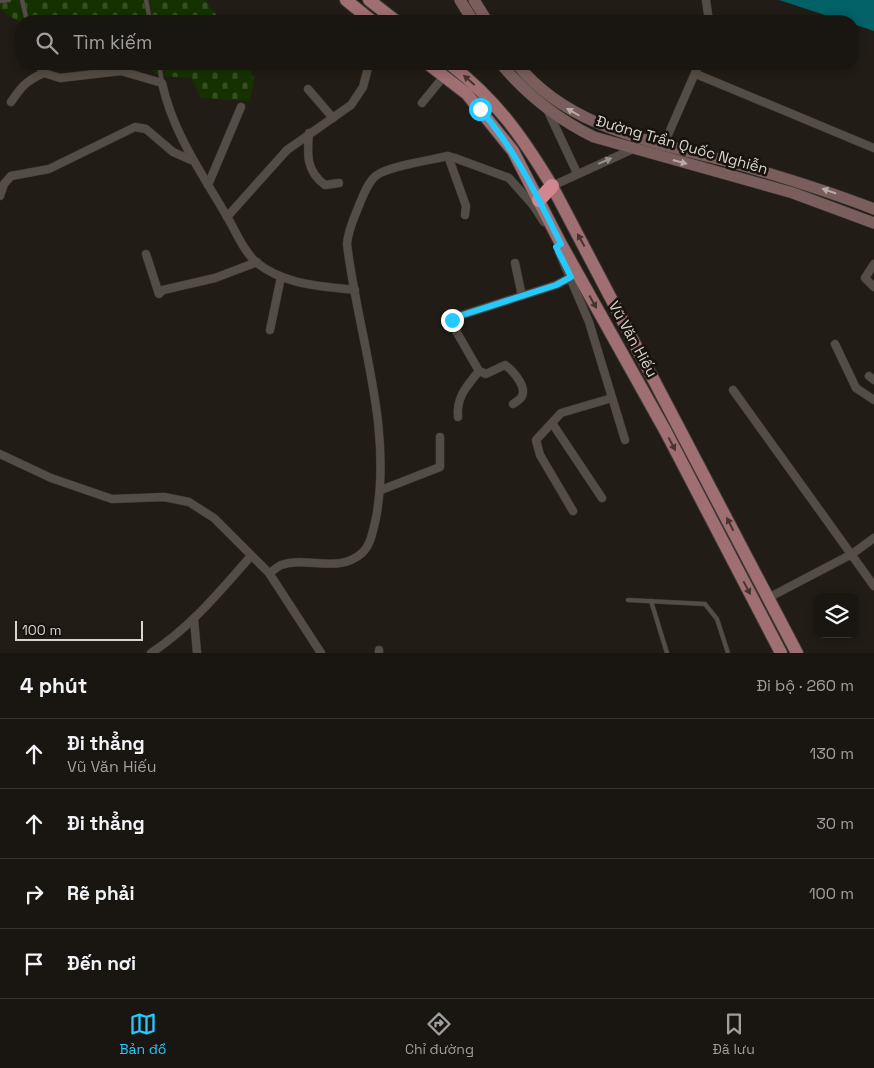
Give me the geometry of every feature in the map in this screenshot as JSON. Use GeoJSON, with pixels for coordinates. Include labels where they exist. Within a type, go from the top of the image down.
{"type":"FeatureCollection","features":[{"type":"Feature","properties":{"kind":"highway"},"geometry":{"type":"LineString","coordinates":[[539,200],[552,186]]}},
{"type":"Feature","properties":{"kind":"main road"},"geometry":{"type":"LineString","coordinates":[[346,0],[365,15]]}},
{"type":"Feature","properties":{"kind":"main road"},"geometry":{"type":"LineString","coordinates":[[369,0],[388,15]]}},
{"type":"Feature","properties":{"kind":"main road"},"geometry":{"type":"LineString","coordinates":[[460,0],[470,15]]}},
{"type":"Feature","properties":{"kind":"main road"},"geometry":{"type":"LineString","coordinates":[[474,0],[483,15]]}},
{"type":"Feature","properties":{"kind":"main road","name":"Vũ Văn Hiếu"},"geometry":{"type":"LineString","coordinates":[[436,70],[467,94],[513,151],[539,200],[559,245],[662,424],[781,653]]}},
{"type":"Feature","properties":{"kind":"main road","name":"Vũ Văn Hiếu"},"geometry":{"type":"LineString","coordinates":[[457,70],[484,92],[503,112],[552,186],[797,653]]}},
{"type":"Feature","properties":{"kind":"main road","name":"Đường Trần Quốc Nghiễn"},"geometry":{"type":"LineString","coordinates":[[507,70],[528,94],[546,109],[575,128],[633,149],[793,193],[874,223]]}},
{"type":"Feature","properties":{"kind":"main road","name":"Đường Trần Quốc Nghiễn"},"geometry":{"type":"LineString","coordinates":[[523,70],[542,91],[580,116],[622,132],[797,181],[874,209]]}},
{"type":"Feature","properties":{"kind":"street"},"geometry":{"type":"LineString","coordinates":[[706,0],[708,15]]}},
{"type":"Feature","properties":{"kind":"street"},"geometry":{"type":"LineString","coordinates":[[42,70],[44,74]]}},
{"type":"Feature","properties":{"kind":"street"},"geometry":{"type":"LineString","coordinates":[[227,217],[286,150],[333,118],[355,100],[363,86],[367,70]]}},
{"type":"Feature","properties":{"kind":"street"},"geometry":{"type":"LineString","coordinates":[[664,144],[697,70]]}},
{"type":"Feature","properties":{"kind":"street"},"geometry":{"type":"LineString","coordinates":[[11,102],[22,85],[30,79],[44,74],[60,78],[121,71],[162,83],[174,124],[191,160],[208,185],[239,239],[257,262],[282,277],[303,284],[354,290]]}},
{"type":"Feature","properties":{"kind":"street"},"geometry":{"type":"LineString","coordinates":[[696,74],[874,148]]}},
{"type":"Feature","properties":{"kind":"street"},"geometry":{"type":"LineString","coordinates":[[422,103],[444,76]]}},
{"type":"Feature","properties":{"kind":"street"},"geometry":{"type":"LineString","coordinates":[[308,89],[333,118]]}},
{"type":"Feature","properties":{"kind":"street"},"geometry":{"type":"LineString","coordinates":[[208,185],[241,107]]}},
{"type":"Feature","properties":{"kind":"street"},"geometry":{"type":"LineString","coordinates":[[546,109],[577,173]]}},
{"type":"Feature","properties":{"kind":"street"},"geometry":{"type":"LineString","coordinates":[[0,196],[4,184],[11,176],[49,169],[135,127],[146,129],[173,152],[191,160]]}},
{"type":"Feature","properties":{"kind":"street"},"geometry":{"type":"LineString","coordinates":[[309,133],[306,150],[308,162],[315,174],[324,185],[339,183]]}},
{"type":"Feature","properties":{"kind":"street"},"geometry":{"type":"LineString","coordinates":[[552,186],[633,149]]}},
{"type":"Feature","properties":{"kind":"street"},"geometry":{"type":"LineString","coordinates":[[448,156],[466,206],[465,215]]}},
{"type":"Feature","properties":{"kind":"street"},"geometry":{"type":"LineString","coordinates":[[269,573],[281,565],[305,562],[336,565],[354,559],[364,552],[371,539],[381,490],[378,413],[354,290],[348,235],[362,197],[372,180],[383,172],[448,156],[509,178],[533,205],[559,245],[590,322],[625,440]]}},
{"type":"Feature","properties":{"kind":"street"},"geometry":{"type":"LineString","coordinates":[[146,254],[159,294],[163,290],[236,272],[257,262]]}},
{"type":"Feature","properties":{"kind":"street"},"geometry":{"type":"LineString","coordinates":[[515,263],[522,296]]}},
{"type":"Feature","properties":{"kind":"street"},"geometry":{"type":"LineString","coordinates":[[874,264],[865,278],[874,286]]}},
{"type":"Feature","properties":{"kind":"street"},"geometry":{"type":"LineString","coordinates":[[270,330],[282,277]]}},
{"type":"Feature","properties":{"kind":"street"},"geometry":{"type":"LineString","coordinates":[[513,404],[522,397],[523,392],[516,377],[505,365],[499,366],[486,374],[479,371],[452,324],[453,318],[556,285],[571,277]]}},
{"type":"Feature","properties":{"kind":"street"},"geometry":{"type":"LineString","coordinates":[[834,344],[856,388],[874,400]]}},
{"type":"Feature","properties":{"kind":"street"},"geometry":{"type":"LineString","coordinates":[[458,417],[458,404],[462,393],[479,371]]}},
{"type":"Feature","properties":{"kind":"street"},"geometry":{"type":"LineString","coordinates":[[733,390],[874,586]]}},
{"type":"Feature","properties":{"kind":"street"},"geometry":{"type":"LineString","coordinates":[[573,511],[536,448],[536,440],[562,414],[612,398]]}},
{"type":"Feature","properties":{"kind":"street"},"geometry":{"type":"LineString","coordinates":[[552,423],[602,498]]}},
{"type":"Feature","properties":{"kind":"street"},"geometry":{"type":"LineString","coordinates":[[381,490],[440,467],[440,436]]}},
{"type":"Feature","properties":{"kind":"street"},"geometry":{"type":"LineString","coordinates":[[0,454],[51,478],[112,499],[164,497],[188,502],[214,518],[269,573],[321,653]]}},
{"type":"Feature","properties":{"kind":"street"},"geometry":{"type":"LineString","coordinates":[[768,598],[852,554],[874,538]]}},
{"type":"Feature","properties":{"kind":"street"},"geometry":{"type":"LineString","coordinates":[[151,653],[168,642],[194,619],[250,556]]}},
{"type":"Feature","properties":{"kind":"street"},"geometry":{"type":"LineString","coordinates":[[194,619],[197,653]]}},
{"type":"Feature","properties":{"kind":"lane"},"geometry":{"type":"LineString","coordinates":[[0,1],[10,0]]}},
{"type":"Feature","properties":{"kind":"lane"},"geometry":{"type":"LineString","coordinates":[[22,0],[25,15]]}},
{"type":"Feature","properties":{"kind":"lane"},"geometry":{"type":"LineString","coordinates":[[146,0],[149,15]]}},
{"type":"Feature","properties":{"kind":"lane"},"geometry":{"type":"LineString","coordinates":[[159,70],[162,83]]}},
{"type":"Feature","properties":{"kind":"lane"},"geometry":{"type":"LineString","coordinates":[[628,600],[705,604],[717,619],[728,653]]}},
{"type":"Feature","properties":{"kind":"lane"},"geometry":{"type":"LineString","coordinates":[[651,601],[667,653]]}},
{"type":"Feature","properties":{"kind":"green space"},"geometry":{"type":"Polygon","coordinates":[[[0,0],[205,0],[216,15],[15,15],[15,19],[0,10],[0,0]]]}},
{"type":"Feature","properties":{"kind":"green space"},"geometry":{"type":"Polygon","coordinates":[[[150,70],[250,70],[254,80],[250,101],[201,98],[191,78],[161,76],[150,70]]]}},
{"type":"Feature","properties":{"kind":"water"},"geometry":{"type":"Polygon","coordinates":[[[779,0],[874,0],[874,31],[859,26],[859,15],[825,15],[779,0]]]}},
{"type":"Feature","properties":{"kind":"route"},"geometry":{"type":"LineString","coordinates":[[452,320],[453,318],[556,285],[571,277],[556,247],[561,244],[536,193],[513,151],[480,109]]}}]}
